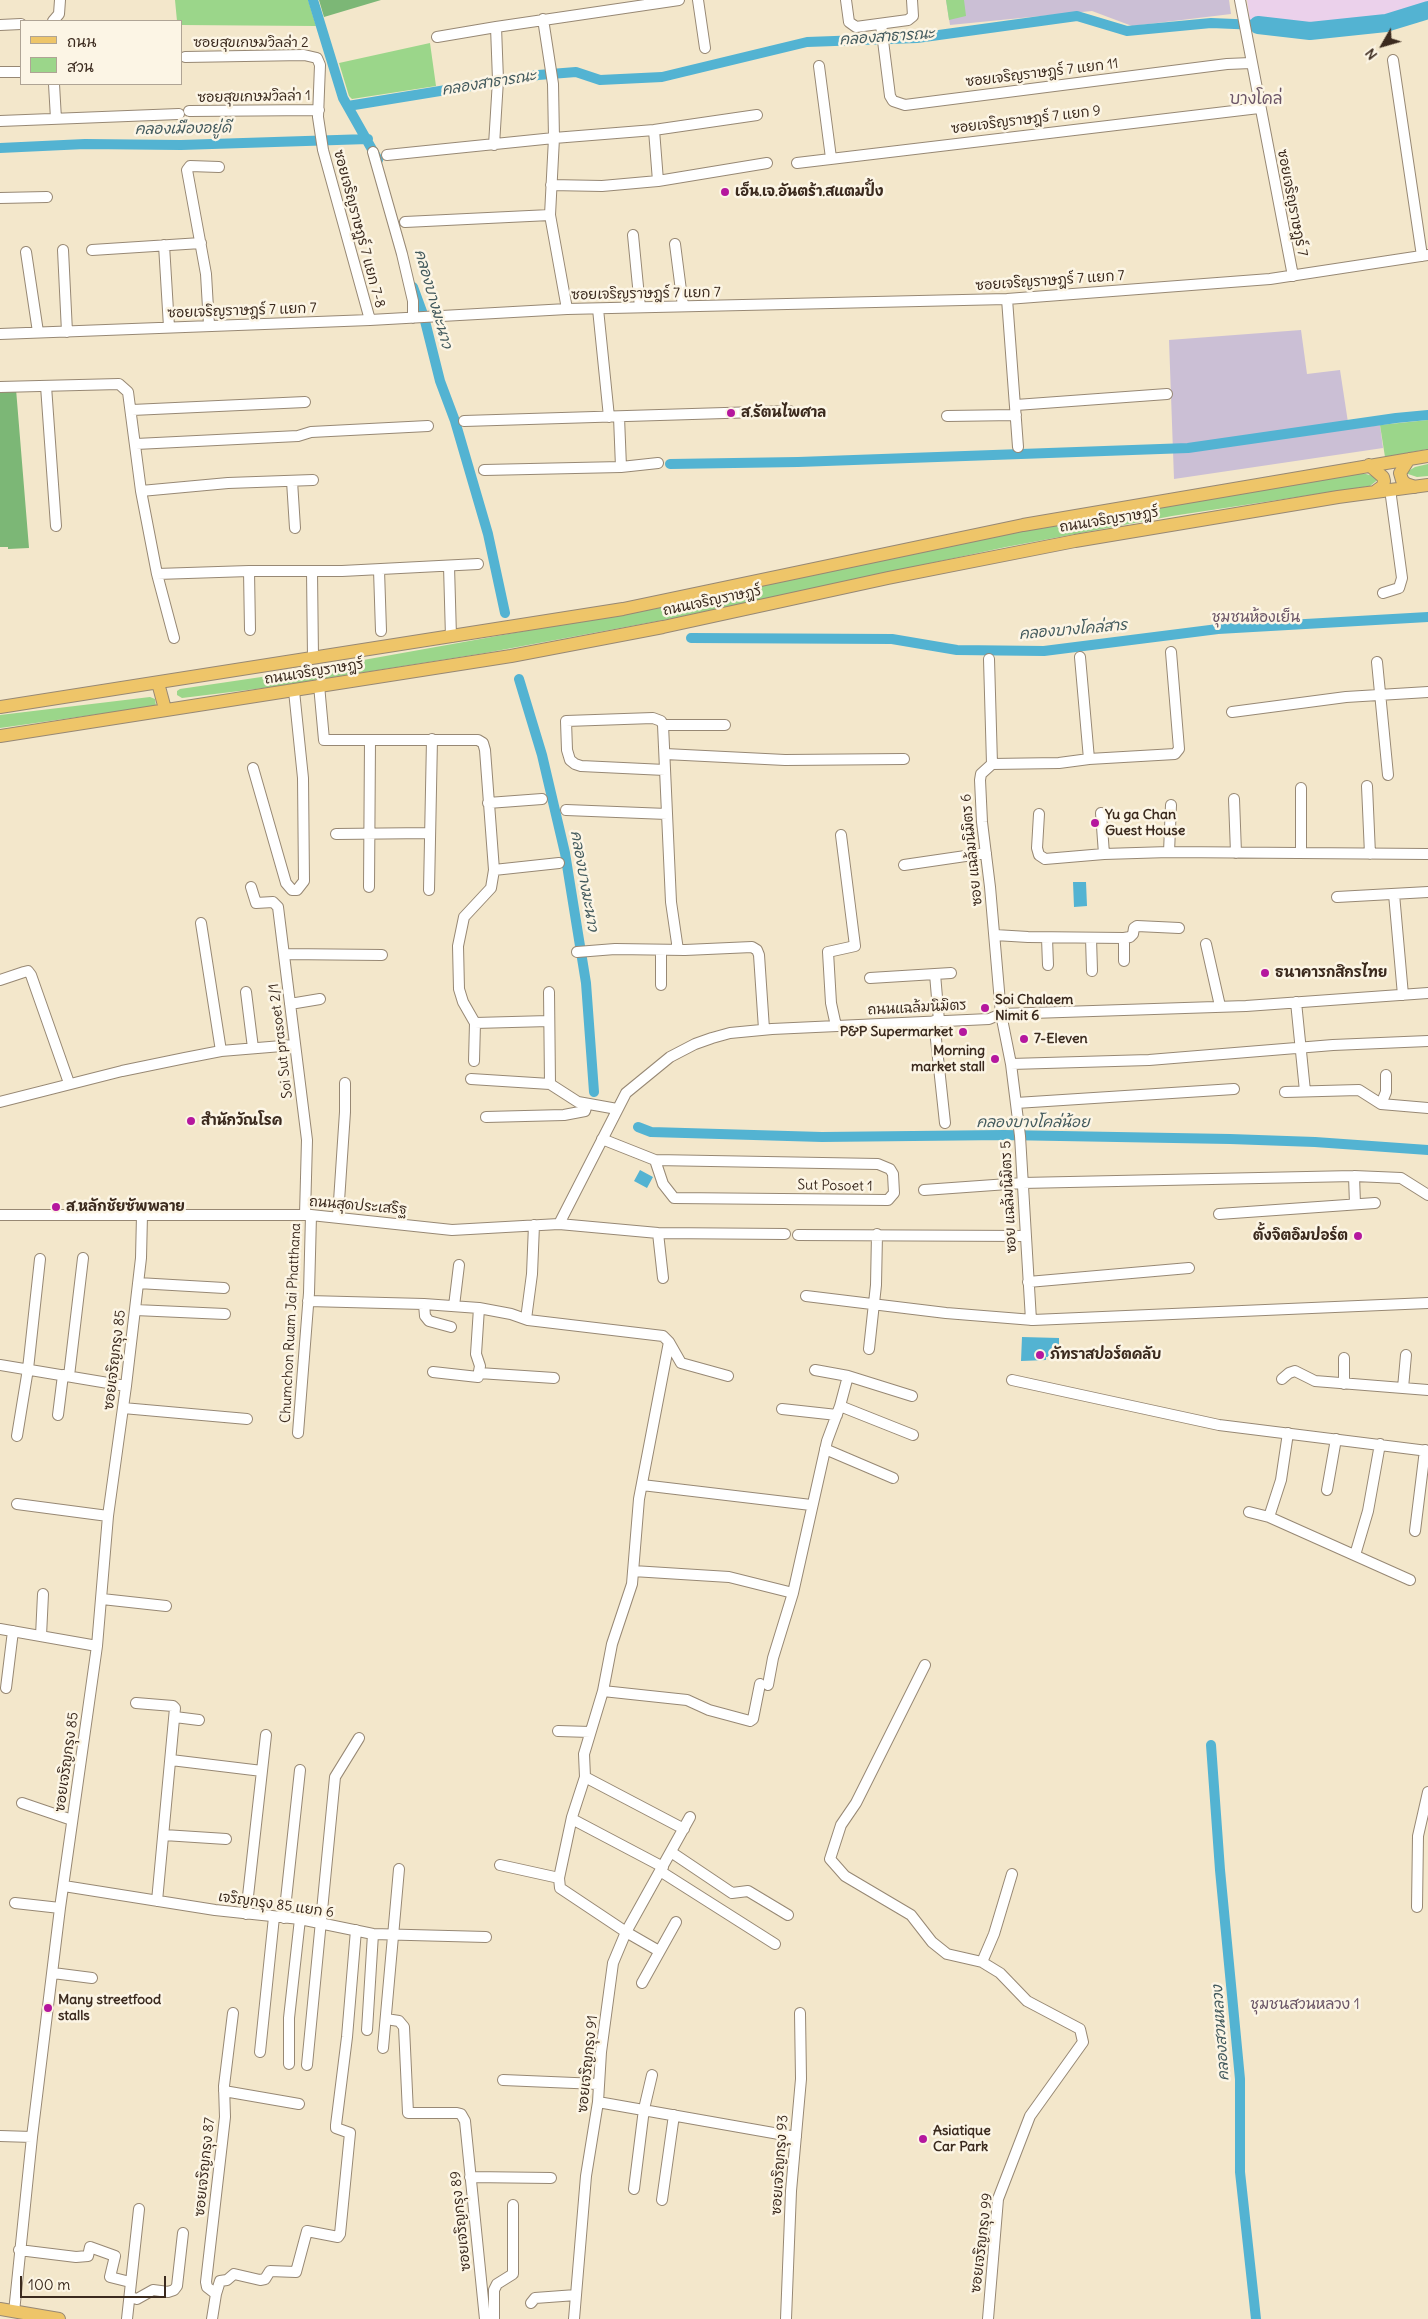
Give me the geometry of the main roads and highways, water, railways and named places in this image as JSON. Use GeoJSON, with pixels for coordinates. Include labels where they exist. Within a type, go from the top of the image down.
{"type":"FeatureCollection","features":[{"type":"Feature","properties":{"kind":"main road","name":"ถนนเจริญราษฎร์"},"geometry":{"type":"LineString","coordinates":[[0,707],[623,609],[1023,525],[1428,456]]}},
{"type":"Feature","properties":{"kind":"main road"},"geometry":{"type":"LineString","coordinates":[[1409,459],[1400,473],[1402,480],[1406,484],[1415,487]]}},
{"type":"Feature","properties":{"kind":"main road"},"geometry":{"type":"LineString","coordinates":[[1369,465],[1384,481],[1383,486],[1376,492]]}},
{"type":"Feature","properties":{"kind":"main road","name":"ถนนเจริญราษฎร์"},"geometry":{"type":"LineString","coordinates":[[0,736],[165,708],[294,691],[511,656],[607,638],[929,569],[1075,541],[1390,489],[1428,485]]}},
{"type":"Feature","properties":{"kind":"main road"},"geometry":{"type":"LineString","coordinates":[[158,682],[165,708]]}},
{"type":"Feature","properties":{"kind":"main road"},"geometry":{"type":"LineString","coordinates":[[5,2312],[50,2318]]}},
{"type":"Feature","properties":{"kind":"water"},"geometry":{"type":"Polygon","coordinates":[[[1073,882],[1086,882],[1087,906],[1074,907],[1073,882]]]}},
{"type":"Feature","properties":{"kind":"water"},"geometry":{"type":"Polygon","coordinates":[[[640,1170],[653,1177],[647,1188],[634,1181],[640,1170]]]}},
{"type":"Feature","properties":{"kind":"water"},"geometry":{"type":"Polygon","coordinates":[[[1022,1337],[1059,1338],[1059,1356],[1046,1357],[1046,1360],[1021,1361],[1022,1337]]]}},
{"type":"Feature","properties":{"kind":"waterway","name":"คลองบางมะนาว"},"geometry":{"type":"LineString","coordinates":[[313,0],[343,98],[378,160]]}},
{"type":"Feature","properties":{"kind":"waterway","name":"คลองสาธารณะ"},"geometry":{"type":"LineString","coordinates":[[1258,25],[1310,31],[1386,23],[1428,10]]}},
{"type":"Feature","properties":{"kind":"waterway","name":"คลองสาธารณะ"},"geometry":{"type":"LineString","coordinates":[[348,106],[538,75],[576,72],[600,80],[662,77],[807,42],[917,38],[1077,16],[1127,31],[1211,23],[1258,25]]}},
{"type":"Feature","properties":{"kind":"waterway","name":"คลองเมืองอยู่ดี"},"geometry":{"type":"LineString","coordinates":[[0,148],[85,144],[181,145],[368,139]]}},
{"type":"Feature","properties":{"kind":"waterway","name":"คลองบางมะนาว"},"geometry":{"type":"LineString","coordinates":[[413,287],[424,317],[440,381],[455,421],[488,534],[505,613]]}},
{"type":"Feature","properties":{"kind":"waterway"},"geometry":{"type":"LineString","coordinates":[[670,464],[798,462],[1188,448],[1428,415]]}},
{"type":"Feature","properties":{"kind":"waterway","name":"คลองบางโคล่สาร"},"geometry":{"type":"LineString","coordinates":[[691,638],[892,639],[957,650],[1044,651],[1218,629],[1428,617]]}},
{"type":"Feature","properties":{"kind":"waterway","name":"คลองบางมะนาว"},"geometry":{"type":"LineString","coordinates":[[519,679],[542,755],[565,853],[586,983],[594,1092]]}},
{"type":"Feature","properties":{"kind":"waterway","name":"คลองบางโคล่น้อย"},"geometry":{"type":"LineString","coordinates":[[638,1127],[651,1132],[822,1137],[1004,1135],[1230,1139],[1315,1142],[1428,1150]]}},
{"type":"Feature","properties":{"kind":"waterway","name":"คลองสวนหลวง"},"geometry":{"type":"LineString","coordinates":[[1211,1745],[1220,1870],[1240,2079],[1240,2172],[1256,2319]]}},
{"type":"Feature","properties":{"kind":"place","name":"เอ็น.เจ.อันตร้า.สแตมปิ้ง"},"geometry":{"type":"Point","coordinates":[725,192]}},
{"type":"Feature","properties":{"kind":"place","name":"ส.รัตนไพศาล"},"geometry":{"type":"Point","coordinates":[731,413]}},
{"type":"Feature","properties":{"kind":"place","name":"Yu ga Chan Guest House"},"geometry":{"type":"Point","coordinates":[1095,823]}},
{"type":"Feature","properties":{"kind":"place","name":"ธนาคารกสิกรไทย"},"geometry":{"type":"Point","coordinates":[1265,973]}},
{"type":"Feature","properties":{"kind":"place","name":"Soi Chalaem Nimit 6"},"geometry":{"type":"Point","coordinates":[985,1008]}},
{"type":"Feature","properties":{"kind":"place","name":"P&P Supermarket"},"geometry":{"type":"Point","coordinates":[963,1032]}},
{"type":"Feature","properties":{"kind":"place","name":"7-Eleven"},"geometry":{"type":"Point","coordinates":[1024,1039]}},
{"type":"Feature","properties":{"kind":"place","name":"Morning market stall"},"geometry":{"type":"Point","coordinates":[995,1059]}},
{"type":"Feature","properties":{"kind":"place","name":"สำนักวัณโรค"},"geometry":{"type":"Point","coordinates":[191,1121]}},
{"type":"Feature","properties":{"kind":"place","name":"ส.หลักชัยซัพพลาย"},"geometry":{"type":"Point","coordinates":[56,1207]}},
{"type":"Feature","properties":{"kind":"place","name":"ตั้งจิตอิมปอร์ต"},"geometry":{"type":"Point","coordinates":[1358,1236]}},
{"type":"Feature","properties":{"kind":"place","name":"ภัทราสปอร์ตคลับ"},"geometry":{"type":"Point","coordinates":[1040,1355]}},
{"type":"Feature","properties":{"kind":"place","name":"Many streetfood stalls"},"geometry":{"type":"Point","coordinates":[48,2008]}},
{"type":"Feature","properties":{"kind":"place","name":"Asiatique Car Park"},"geometry":{"type":"Point","coordinates":[923,2139]}},
{"type":"Feature","properties":{"kind":"district","name":"บางโคล่"},"geometry":{"type":"Point","coordinates":[1256,99]}},
{"type":"Feature","properties":{"kind":"district","name":"ชุมชนห้องเย็น"},"geometry":{"type":"Point","coordinates":[1256,618]}},
{"type":"Feature","properties":{"kind":"district","name":"ชุมชนสวนหลวง 1"},"geometry":{"type":"Point","coordinates":[1305,2005]}}]}
